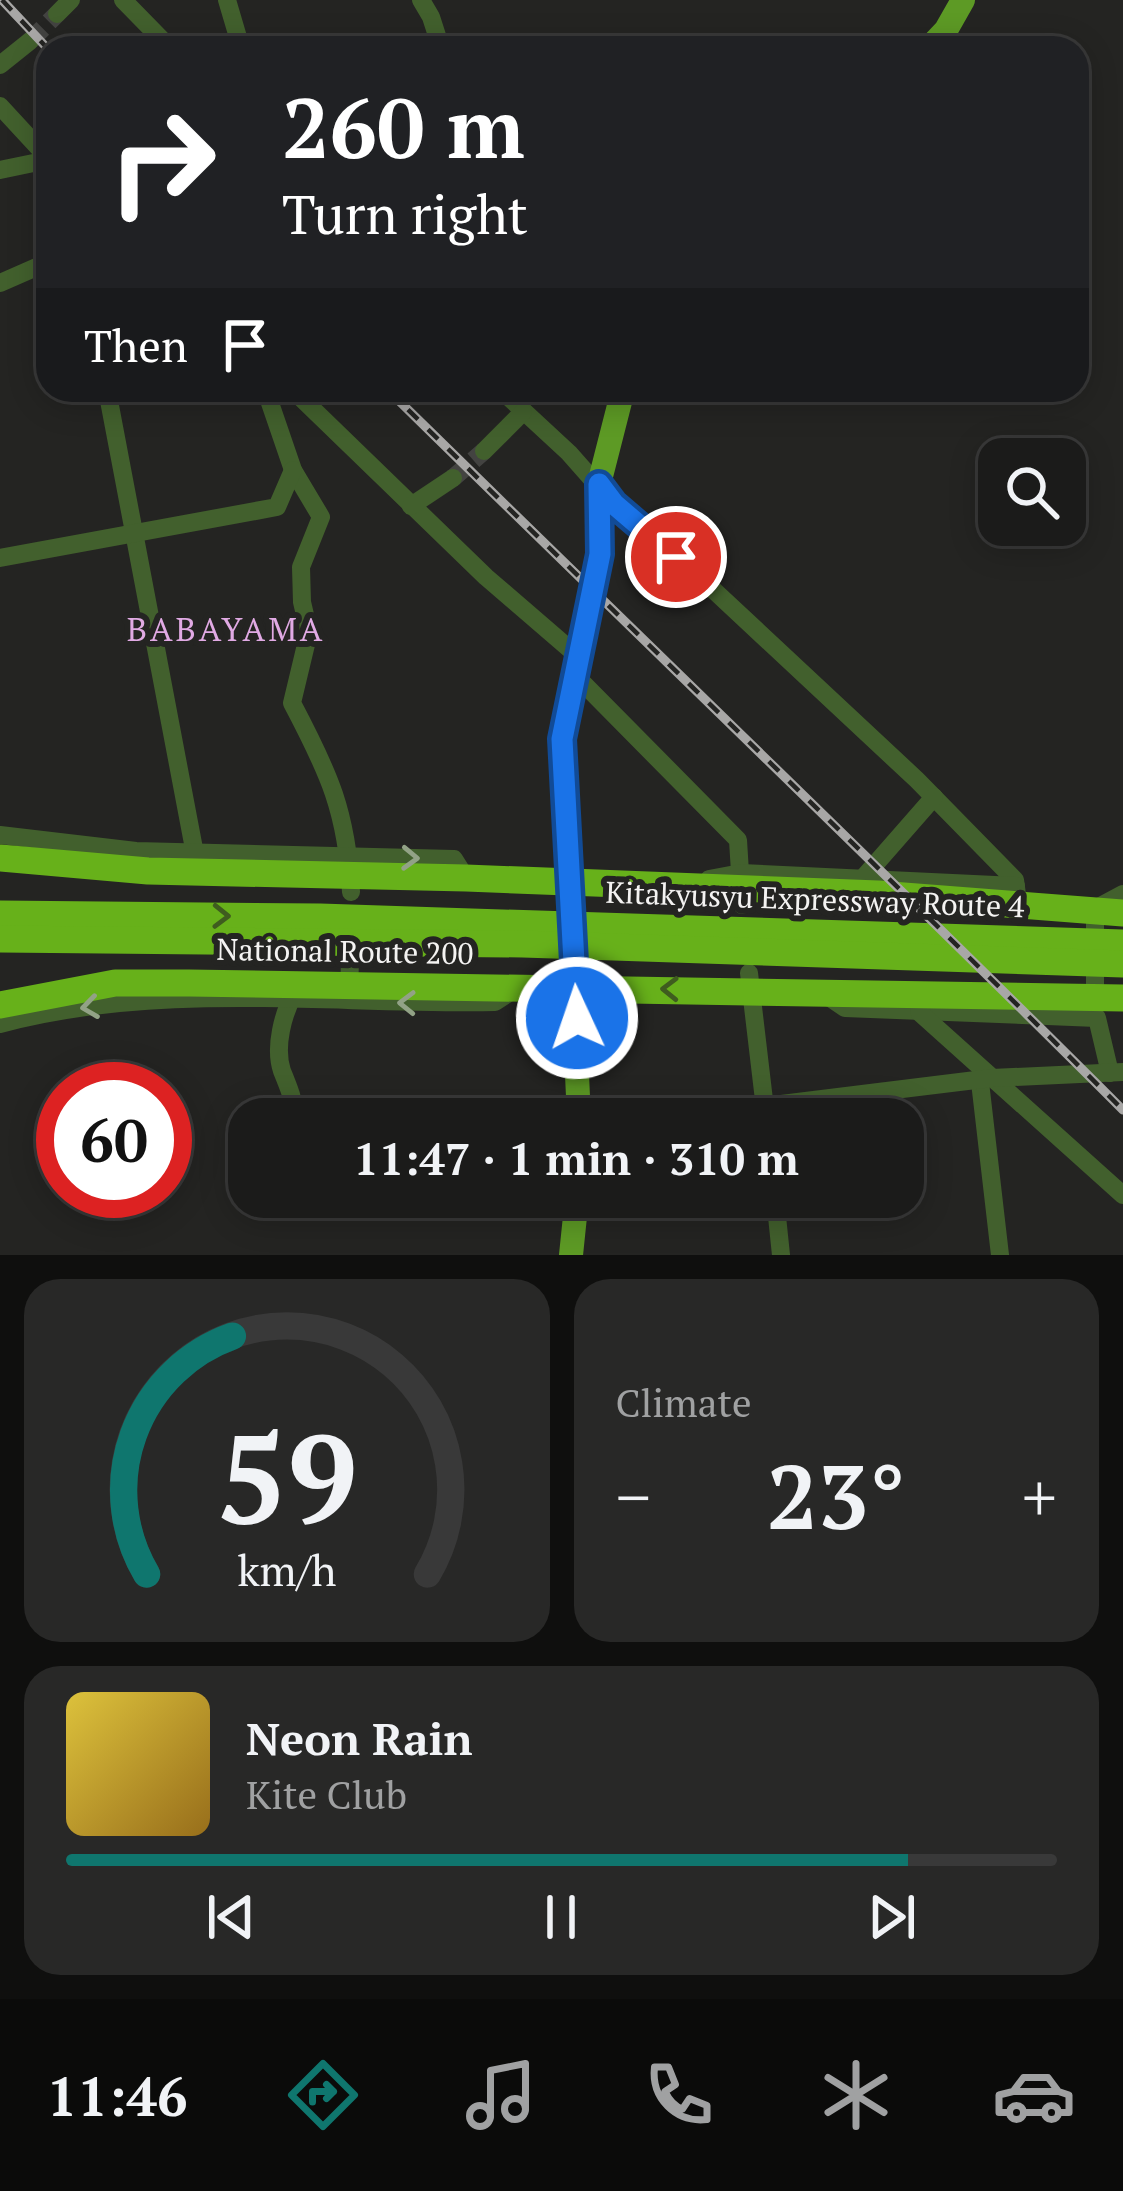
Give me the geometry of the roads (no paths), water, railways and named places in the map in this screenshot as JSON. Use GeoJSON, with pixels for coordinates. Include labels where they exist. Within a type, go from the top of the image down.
{"type":"FeatureCollection","features":[{"type":"Feature","properties":{"kind":"highway"},"geometry":{"type":"LineString","coordinates":[[0,858],[148,871],[1017,894],[1109,911]]}},
{"type":"Feature","properties":{"kind":"highway","name":"Kitakyusyu Expressway Route 4"},"geometry":{"type":"LineString","coordinates":[[7,913],[1061,951],[1123,943]]}},
{"type":"Feature","properties":{"kind":"highway","name":"Kitakyusyu Expressway Route 4"},"geometry":{"type":"LineString","coordinates":[[0,939],[321,940],[524,934]]}},
{"type":"Feature","properties":{"kind":"highway"},"geometry":{"type":"LineString","coordinates":[[0,957],[321,940]]}},
{"type":"Feature","properties":{"kind":"highway","name":"Kitakyusyu Expressway Route 4"},"geometry":{"type":"LineString","coordinates":[[1061,951],[1123,964]]}},
{"type":"Feature","properties":{"kind":"highway","name":"National Route 200"},"geometry":{"type":"LineString","coordinates":[[0,1005],[115,983],[295,992],[349,982],[575,986],[750,981],[822,993],[1105,1005]]}},
{"type":"Feature","properties":{"kind":"main road"},"geometry":{"type":"LineString","coordinates":[[940,36],[963,0]]}},
{"type":"Feature","properties":{"kind":"main road"},"geometry":{"type":"LineString","coordinates":[[578,1098],[562,739],[600,554],[599,484],[620,402]]}},
{"type":"Feature","properties":{"kind":"main road"},"geometry":{"type":"LineString","coordinates":[[571,1255],[575,1218]]}},
{"type":"Feature","properties":{"kind":"street"},"geometry":{"type":"LineString","coordinates":[[123,0],[158,36]]}},
{"type":"Feature","properties":{"kind":"street"},"geometry":{"type":"LineString","coordinates":[[227,0],[238,36]]}},
{"type":"Feature","properties":{"kind":"street"},"geometry":{"type":"LineString","coordinates":[[421,0],[437,36]]}},
{"type":"Feature","properties":{"kind":"street"},"geometry":{"type":"LineString","coordinates":[[0,65],[30,41]]}},
{"type":"Feature","properties":{"kind":"street"},"geometry":{"type":"LineString","coordinates":[[0,106],[36,146]]}},
{"type":"Feature","properties":{"kind":"street"},"geometry":{"type":"LineString","coordinates":[[0,170],[36,162]]}},
{"type":"Feature","properties":{"kind":"street"},"geometry":{"type":"LineString","coordinates":[[0,284],[36,268]]}},
{"type":"Feature","properties":{"kind":"street"},"geometry":{"type":"LineString","coordinates":[[109,402],[195,854]]}},
{"type":"Feature","properties":{"kind":"street"},"geometry":{"type":"LineString","coordinates":[[0,836],[350,874],[345,820],[292,704],[309,632],[301,567],[321,518],[292,470],[270,402]]}},
{"type":"Feature","properties":{"kind":"street"},"geometry":{"type":"LineString","coordinates":[[305,402],[578,667],[738,840],[741,889],[864,877],[1017,894],[1015,880],[934,797],[706,583],[614,504],[513,402]]}},
{"type":"Feature","properties":{"kind":"street"},"geometry":{"type":"LineString","coordinates":[[484,451],[523,412]]}},
{"type":"Feature","properties":{"kind":"street"},"geometry":{"type":"LineString","coordinates":[[0,558],[278,507],[292,470]]}},
{"type":"Feature","properties":{"kind":"street"},"geometry":{"type":"LineString","coordinates":[[411,506],[453,478]]}},
{"type":"Feature","properties":{"kind":"street"},"geometry":{"type":"LineString","coordinates":[[864,877],[934,797]]}},
{"type":"Feature","properties":{"kind":"street"},"geometry":{"type":"LineString","coordinates":[[866,1098],[986,1080],[1116,1072],[1105,1005],[1109,911],[1123,894]]}},
{"type":"Feature","properties":{"kind":"street"},"geometry":{"type":"LineString","coordinates":[[750,981],[764,1098]]}},
{"type":"Feature","properties":{"kind":"street"},"geometry":{"type":"LineString","coordinates":[[0,1024],[95,1005],[295,992]]}},
{"type":"Feature","properties":{"kind":"street"},"geometry":{"type":"LineString","coordinates":[[294,1098],[280,1065],[284,1013],[295,992]]}},
{"type":"Feature","properties":{"kind":"street"},"geometry":{"type":"LineString","coordinates":[[822,993],[845,1008],[919,1012],[1105,1005]]}},
{"type":"Feature","properties":{"kind":"street"},"geometry":{"type":"LineString","coordinates":[[919,1012],[986,1080],[1123,1195]]}},
{"type":"Feature","properties":{"kind":"street"},"geometry":{"type":"LineString","coordinates":[[986,1080],[1000,1255]]}},
{"type":"Feature","properties":{"kind":"street"},"geometry":{"type":"LineString","coordinates":[[777,1218],[781,1255]]}},
{"type":"Feature","properties":{"kind":"tunnel"},"geometry":{"type":"LineString","coordinates":[[30,41],[57,14]]}},
{"type":"Feature","properties":{"kind":"tunnel"},"geometry":{"type":"LineString","coordinates":[[453,478],[484,451]]}},
{"type":"Feature","properties":{"kind":"railway"},"geometry":{"type":"LineString","coordinates":[[2,0],[36,36]]}},
{"type":"Feature","properties":{"kind":"railway"},"geometry":{"type":"LineString","coordinates":[[400,402],[1123,1110]]}},
{"type":"Feature","properties":{"kind":"district","name":"BABAYAMA"},"geometry":{"type":"Point","coordinates":[226,628]}}]}
